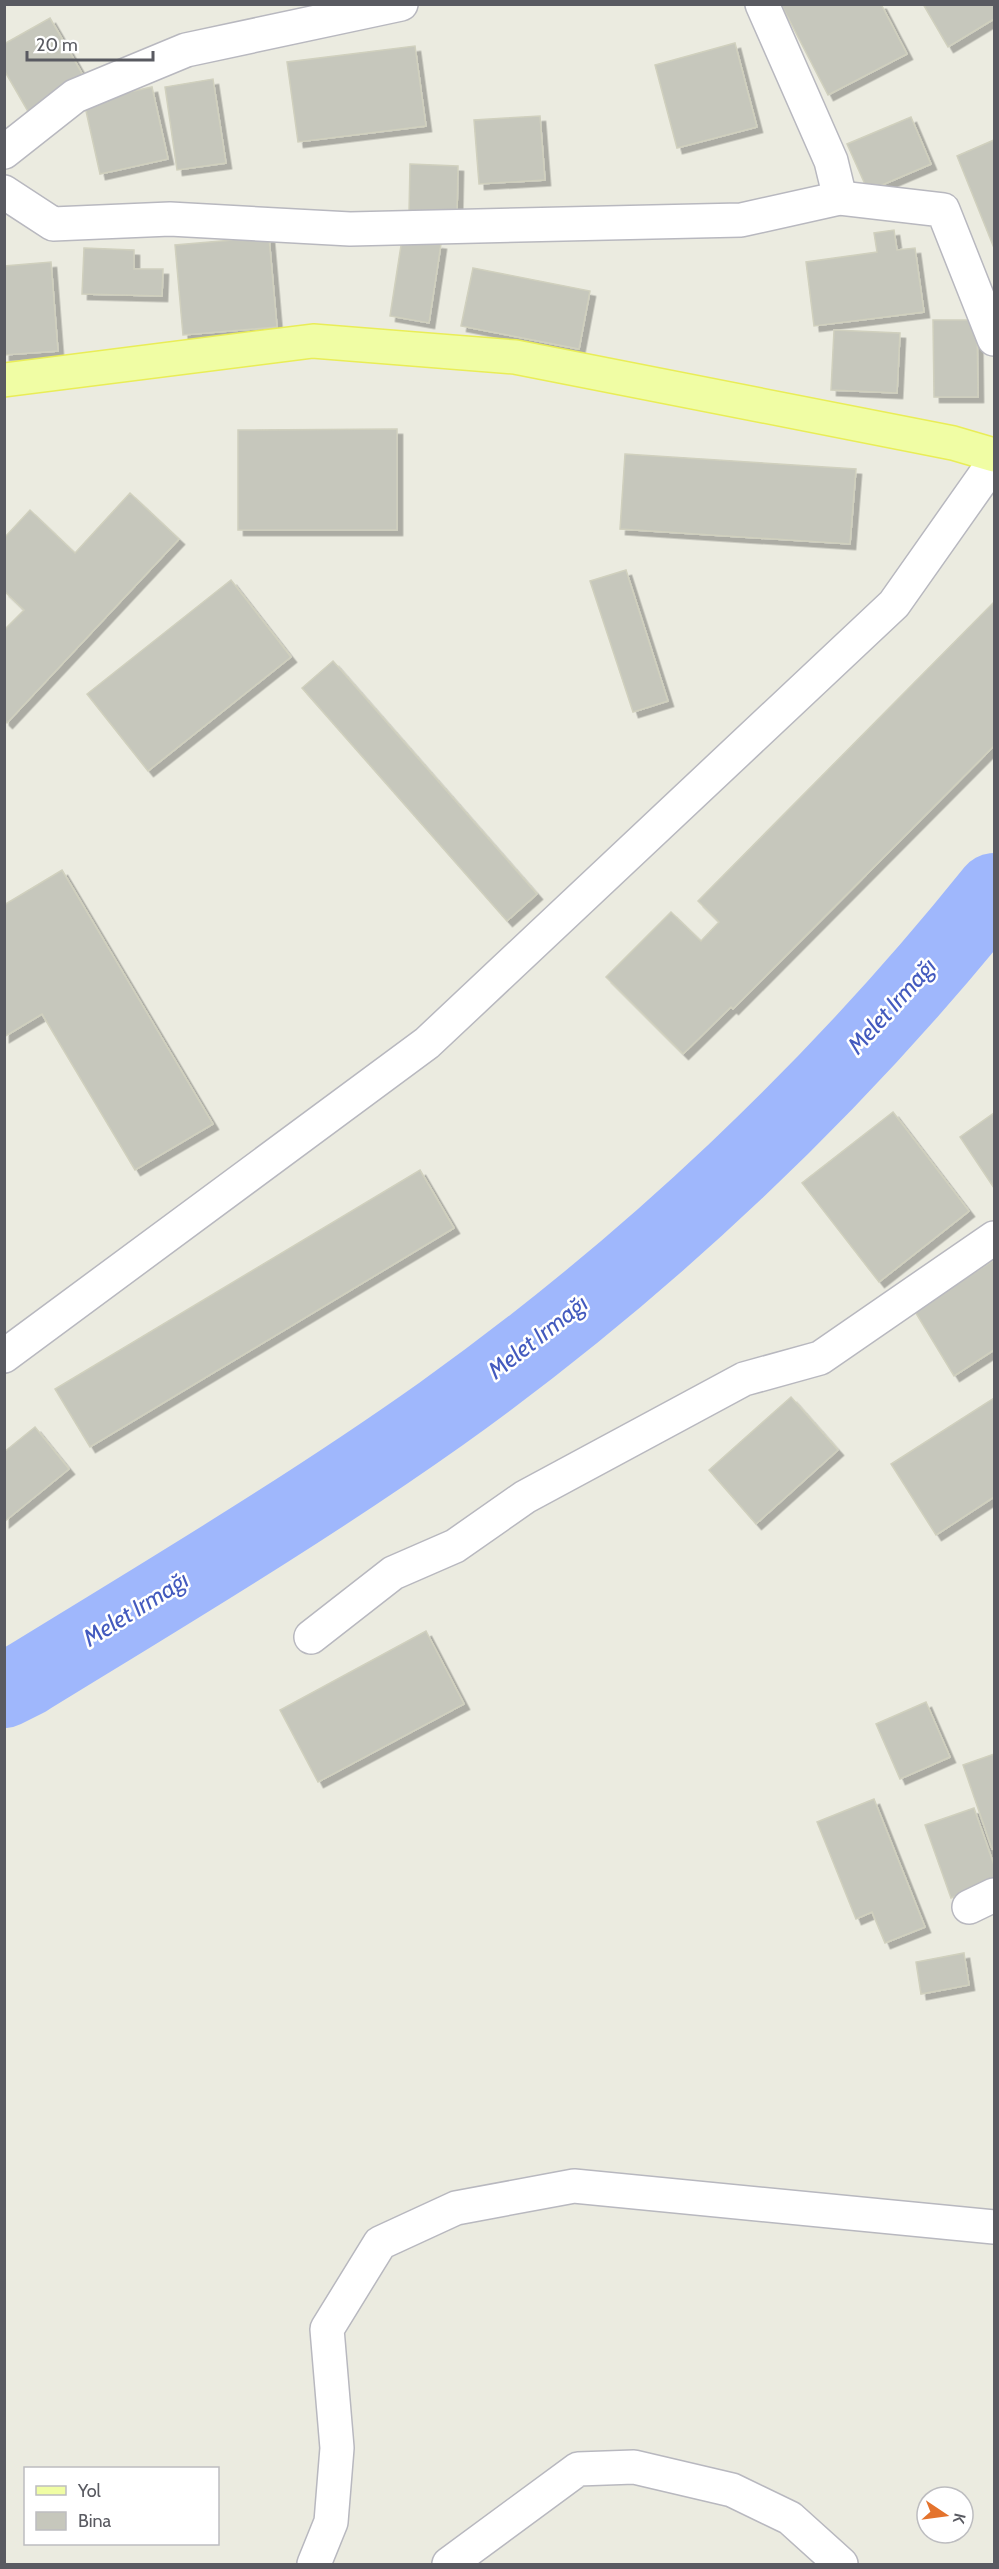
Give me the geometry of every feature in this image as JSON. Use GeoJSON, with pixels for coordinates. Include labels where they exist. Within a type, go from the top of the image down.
{"type":"FeatureCollection","features":[{"type":"Feature","properties":{"kind":"main road"},"geometry":{"type":"LineString","coordinates":[[4,380],[312,341],[515,357],[953,443],[994,454]]}},
{"type":"Feature","properties":{"kind":"street"},"geometry":{"type":"LineString","coordinates":[[4,152],[75,96],[186,50],[401,4]]}},
{"type":"Feature","properties":{"kind":"street"},"geometry":{"type":"LineString","coordinates":[[762,4],[831,161],[840,198]]}},
{"type":"Feature","properties":{"kind":"street"},"geometry":{"type":"LineString","coordinates":[[4,192],[53,224],[170,219],[350,229],[741,220],[840,198],[944,210],[994,339]]}},
{"type":"Feature","properties":{"kind":"street"},"geometry":{"type":"LineString","coordinates":[[4,1356],[427,1043],[894,604],[994,462]]}},
{"type":"Feature","properties":{"kind":"street"},"geometry":{"type":"LineString","coordinates":[[310,1637],[393,1573],[455,1546],[525,1497],[744,1379],[820,1358],[994,1238]]}},
{"type":"Feature","properties":{"kind":"street"},"geometry":{"type":"LineString","coordinates":[[314,2565],[331,2522],[337,2448],[327,2329],[380,2243],[456,2208],[574,2186],[994,2227]]}},
{"type":"Feature","properties":{"kind":"street"},"geometry":{"type":"LineString","coordinates":[[449,2565],[578,2469],[634,2467],[732,2490],[790,2518],[841,2565]]}},
{"type":"Feature","properties":{"kind":"building"},"geometry":{"type":"Polygon","coordinates":[[[781,4],[881,4],[907,54],[828,95],[781,4]]]}},
{"type":"Feature","properties":{"kind":"building"},"geometry":{"type":"Polygon","coordinates":[[[923,4],[994,4],[994,19],[948,47],[923,4]]]}},
{"type":"Feature","properties":{"kind":"building"},"geometry":{"type":"Polygon","coordinates":[[[50,18],[87,82],[30,115],[4,70],[4,44],[50,18]]]}},
{"type":"Feature","properties":{"kind":"building"},"geometry":{"type":"Polygon","coordinates":[[[735,43],[757,127],[677,148],[655,65],[735,43]]]}},
{"type":"Feature","properties":{"kind":"building"},"geometry":{"type":"Polygon","coordinates":[[[415,46],[426,126],[298,142],[287,62],[415,46]]]}},
{"type":"Feature","properties":{"kind":"building"},"geometry":{"type":"Polygon","coordinates":[[[213,79],[226,163],[177,170],[165,87],[213,79]]]}},
{"type":"Feature","properties":{"kind":"building"},"geometry":{"type":"Polygon","coordinates":[[[152,87],[168,159],[100,174],[84,102],[152,87]]]}},
{"type":"Feature","properties":{"kind":"building"},"geometry":{"type":"Polygon","coordinates":[[[540,116],[545,180],[479,184],[474,120],[540,116]]]}},
{"type":"Feature","properties":{"kind":"building"},"geometry":{"type":"Polygon","coordinates":[[[911,117],[931,164],[868,191],[847,144],[911,117]]]}},
{"type":"Feature","properties":{"kind":"building"},"geometry":{"type":"Polygon","coordinates":[[[994,140],[994,248],[957,156],[994,140]]]}},
{"type":"Feature","properties":{"kind":"building"},"geometry":{"type":"Polygon","coordinates":[[[410,164],[458,166],[457,213],[409,212],[410,164]]]}},
{"type":"Feature","properties":{"kind":"building"},"geometry":{"type":"Polygon","coordinates":[[[894,230],[897,250],[915,248],[924,312],[814,326],[806,262],[877,252],[874,233],[894,230]]]}},
{"type":"Feature","properties":{"kind":"building"},"geometry":{"type":"Polygon","coordinates":[[[269,237],[277,327],[183,335],[175,245],[269,237]]]}},
{"type":"Feature","properties":{"kind":"building"},"geometry":{"type":"Polygon","coordinates":[[[402,239],[441,244],[429,323],[390,316],[402,239]]]}},
{"type":"Feature","properties":{"kind":"building"},"geometry":{"type":"Polygon","coordinates":[[[84,248],[134,250],[134,269],[163,269],[162,296],[82,294],[84,248]]]}},
{"type":"Feature","properties":{"kind":"building"},"geometry":{"type":"Polygon","coordinates":[[[51,262],[58,351],[4,355],[4,266],[51,262]]]}},
{"type":"Feature","properties":{"kind":"building"},"geometry":{"type":"Polygon","coordinates":[[[473,268],[590,291],[579,349],[461,326],[473,268]]]}},
{"type":"Feature","properties":{"kind":"building"},"geometry":{"type":"Polygon","coordinates":[[[933,320],[977,320],[978,397],[934,397],[933,320]]]}},
{"type":"Feature","properties":{"kind":"building"},"geometry":{"type":"Polygon","coordinates":[[[834,330],[900,333],[897,393],[831,390],[834,330]]]}},
{"type":"Feature","properties":{"kind":"building"},"geometry":{"type":"Polygon","coordinates":[[[397,429],[397,530],[238,530],[238,430],[397,429]]]}},
{"type":"Feature","properties":{"kind":"building"},"geometry":{"type":"Polygon","coordinates":[[[625,454],[856,469],[850,544],[620,529],[625,454]]]}},
{"type":"Feature","properties":{"kind":"building"},"geometry":{"type":"Polygon","coordinates":[[[130,493],[179,539],[7,723],[4,720],[4,630],[24,610],[4,591],[4,538],[30,510],[75,553],[130,493]]]}},
{"type":"Feature","properties":{"kind":"building"},"geometry":{"type":"Polygon","coordinates":[[[626,570],[668,701],[633,712],[590,581],[626,570]]]}},
{"type":"Feature","properties":{"kind":"building"},"geometry":{"type":"Polygon","coordinates":[[[231,580],[291,657],[148,771],[87,694],[231,580]]]}},
{"type":"Feature","properties":{"kind":"building"},"geometry":{"type":"Polygon","coordinates":[[[994,602],[994,746],[733,1009],[731,1007],[683,1054],[606,977],[671,912],[701,941],[719,922],[698,901],[994,602]]]}},
{"type":"Feature","properties":{"kind":"building"},"geometry":{"type":"Polygon","coordinates":[[[333,661],[537,894],[507,921],[302,688],[333,661]]]}},
{"type":"Feature","properties":{"kind":"building"},"geometry":{"type":"Polygon","coordinates":[[[62,870],[213,1124],[135,1170],[42,1014],[4,1037],[4,905],[62,870]]]}},
{"type":"Feature","properties":{"kind":"building"},"geometry":{"type":"Polygon","coordinates":[[[893,1112],[969,1211],[879,1282],[802,1183],[893,1112]]]}},
{"type":"Feature","properties":{"kind":"building"},"geometry":{"type":"Polygon","coordinates":[[[994,1113],[994,1188],[960,1137],[994,1113]]]}},
{"type":"Feature","properties":{"kind":"building"},"geometry":{"type":"Polygon","coordinates":[[[420,1170],[454,1228],[90,1447],[55,1389],[420,1170]]]}},
{"type":"Feature","properties":{"kind":"building"},"geometry":{"type":"Polygon","coordinates":[[[994,1260],[994,1350],[954,1376],[914,1310],[994,1260]]]}},
{"type":"Feature","properties":{"kind":"building"},"geometry":{"type":"Polygon","coordinates":[[[791,1397],[838,1450],[756,1524],[709,1470],[791,1397]]]}},
{"type":"Feature","properties":{"kind":"building"},"geometry":{"type":"Polygon","coordinates":[[[994,1398],[994,1497],[936,1535],[891,1464],[994,1398]]]}},
{"type":"Feature","properties":{"kind":"building"},"geometry":{"type":"Polygon","coordinates":[[[35,1427],[69,1469],[4,1522],[4,1452],[35,1427]]]}},
{"type":"Feature","properties":{"kind":"building"},"geometry":{"type":"Polygon","coordinates":[[[426,1631],[464,1704],[318,1782],[280,1710],[426,1631]]]}},
{"type":"Feature","properties":{"kind":"building"},"geometry":{"type":"Polygon","coordinates":[[[926,1702],[950,1757],[900,1779],[876,1724],[926,1702]]]}},
{"type":"Feature","properties":{"kind":"building"},"geometry":{"type":"Polygon","coordinates":[[[994,1754],[994,1848],[992,1849],[963,1765],[994,1754]]]}},
{"type":"Feature","properties":{"kind":"building"},"geometry":{"type":"Polygon","coordinates":[[[874,1799],[925,1927],[885,1943],[872,1912],[856,1919],[817,1822],[874,1799]]]}},
{"type":"Feature","properties":{"kind":"building"},"geometry":{"type":"Polygon","coordinates":[[[974,1808],[994,1865],[994,1883],[951,1898],[925,1825],[974,1808]]]}},
{"type":"Feature","properties":{"kind":"building"},"geometry":{"type":"Polygon","coordinates":[[[964,1953],[969,1985],[921,1994],[916,1962],[964,1953]]]}},
{"type":"Feature","properties":{"kind":"waterway","name":"Melet Irmağı"},"geometry":{"type":"LineString","coordinates":[[4,1690],[26,1679],[288,1517],[441,1414],[592,1298],[665,1236],[804,1104],[870,1035],[994,891]]}}]}
